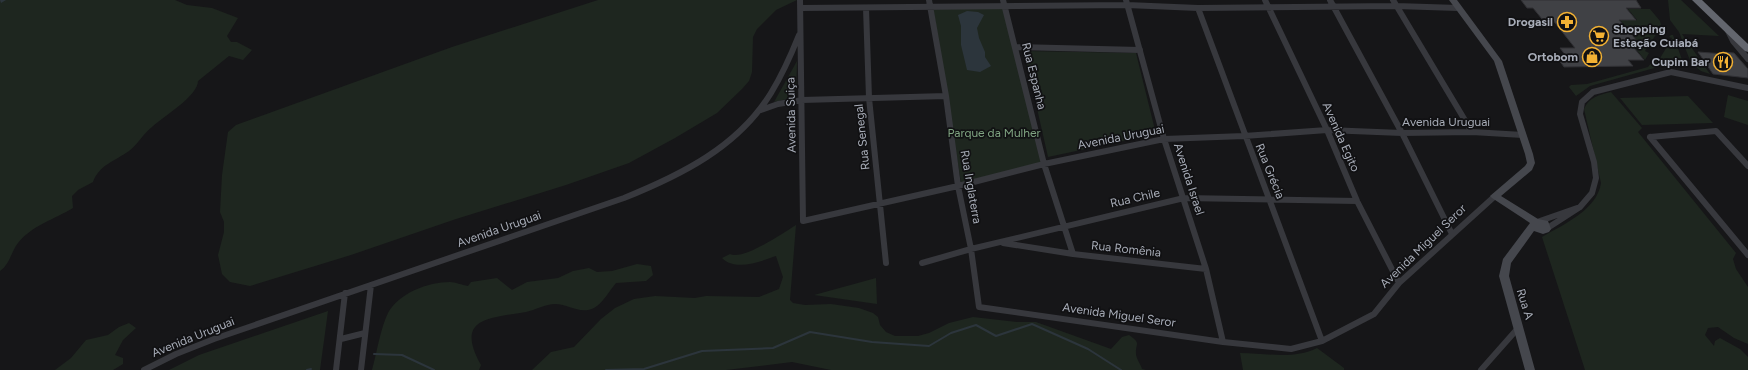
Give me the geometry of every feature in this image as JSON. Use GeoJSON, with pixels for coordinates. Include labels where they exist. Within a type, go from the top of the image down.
{"type":"FeatureCollection","features":[{"type":"Feature","properties":{"kind":"highway"},"geometry":{"type":"LineString","coordinates":[[1697,0],[1748,49]]}},
{"type":"Feature","properties":{"kind":"highway"},"geometry":{"type":"LineString","coordinates":[[1705,0],[1748,39]]}},
{"type":"Feature","properties":{"kind":"street","name":"Avenida Suiça"},"geometry":{"type":"LineString","coordinates":[[800,0],[802,221]]}},
{"type":"Feature","properties":{"kind":"street","name":"Avenida Egito"},"geometry":{"type":"LineString","coordinates":[[1265,0],[1327,130],[1357,201],[1399,283]]}},
{"type":"Feature","properties":{"kind":"street"},"geometry":{"type":"LineString","coordinates":[[1330,0],[1402,133],[1452,234]]}},
{"type":"Feature","properties":{"kind":"street"},"geometry":{"type":"LineString","coordinates":[[1393,0],[1472,132]]}},
{"type":"Feature","properties":{"kind":"street","name":"Avenida Miguel Seror"},"geometry":{"type":"LineString","coordinates":[[980,307],[1224,342],[1291,349],[1322,341],[1374,314],[1399,283],[1452,234],[1529,168],[1531,164],[1523,135],[1498,61],[1453,0]]}},
{"type":"Feature","properties":{"kind":"street"},"geometry":{"type":"LineString","coordinates":[[801,8],[866,8],[930,3],[1126,3],[1198,8],[1268,6],[1396,6],[1458,8]]}},
{"type":"Feature","properties":{"kind":"street","name":"Rua Inglaterra"},"geometry":{"type":"LineString","coordinates":[[930,3],[946,96],[958,186],[971,249],[980,307]]}},
{"type":"Feature","properties":{"kind":"street","name":"Rua Espanha"},"geometry":{"type":"LineString","coordinates":[[1003,3],[1016,47],[1044,164],[1065,226]]}},
{"type":"Feature","properties":{"kind":"street","name":"Avenida Israel"},"geometry":{"type":"LineString","coordinates":[[1126,3],[1164,139],[1206,269],[1224,342]]}},
{"type":"Feature","properties":{"kind":"street","name":"Rua Senegal"},"geometry":{"type":"LineString","coordinates":[[866,8],[869,98],[886,263]]}},
{"type":"Feature","properties":{"kind":"street","name":"Rua Grécia"},"geometry":{"type":"LineString","coordinates":[[1198,8],[1244,136],[1270,198],[1322,341]]}},
{"type":"Feature","properties":{"kind":"street","name":"Avenida Uruguai"},"geometry":{"type":"LineString","coordinates":[[144,370],[176,354],[214,338],[655,186],[683,172],[720,148],[761,110],[775,90],[787,66],[801,30]]}},
{"type":"Feature","properties":{"kind":"street"},"geometry":{"type":"LineString","coordinates":[[1728,31],[1748,59]]}},
{"type":"Feature","properties":{"kind":"street"},"geometry":{"type":"LineString","coordinates":[[1016,47],[1140,50]]}},
{"type":"Feature","properties":{"kind":"street","name":"Rua A"},"geometry":{"type":"LineString","coordinates":[[1517,249],[1580,207],[1592,196],[1596,186],[1595,166],[1580,114],[1581,102],[1585,96],[1593,92],[1671,72],[1748,87]]}},
{"type":"Feature","properties":{"kind":"street"},"geometry":{"type":"LineString","coordinates":[[761,110],[778,104],[802,100],[946,96]]}},
{"type":"Feature","properties":{"kind":"street","name":"Avenida Uruguai"},"geometry":{"type":"LineString","coordinates":[[802,221],[958,186],[1044,164],[1164,139],[1244,136],[1327,130],[1402,133],[1472,132],[1523,135]]}},
{"type":"Feature","properties":{"kind":"street"},"geometry":{"type":"LineString","coordinates":[[1748,166],[1716,132],[1650,137],[1748,255]]}},
{"type":"Feature","properties":{"kind":"street"},"geometry":{"type":"LineString","coordinates":[[1495,196],[1536,223],[1543,223],[1545,229]]}},
{"type":"Feature","properties":{"kind":"street","name":"Rua Chile"},"geometry":{"type":"LineString","coordinates":[[922,263],[971,249],[1184,198],[1270,198],[1357,201]]}},
{"type":"Feature","properties":{"kind":"street","name":"Rua A"},"geometry":{"type":"LineString","coordinates":[[1530,370],[1504,276],[1506,262],[1536,223],[1580,207]]}},
{"type":"Feature","properties":{"kind":"street","name":"Rua Romênia"},"geometry":{"type":"LineString","coordinates":[[1065,226],[1073,254],[1206,269]]}},
{"type":"Feature","properties":{"kind":"street"},"geometry":{"type":"LineString","coordinates":[[1001,242],[1073,254]]}},
{"type":"Feature","properties":{"kind":"street"},"geometry":{"type":"LineString","coordinates":[[361,370],[371,285]]}},
{"type":"Feature","properties":{"kind":"street"},"geometry":{"type":"LineString","coordinates":[[336,370],[341,339],[345,293]]}},
{"type":"Feature","properties":{"kind":"street"},"geometry":{"type":"LineString","coordinates":[[1481,370],[1519,327]]}},
{"type":"Feature","properties":{"kind":"street"},"geometry":{"type":"LineString","coordinates":[[341,339],[365,333]]}},
{"type":"Feature","properties":{"kind":"green space"},"geometry":{"type":"Polygon","coordinates":[[[0,0],[175,0],[187,5],[212,8],[238,18],[227,36],[231,42],[237,42],[252,50],[243,60],[229,56],[198,81],[197,87],[180,106],[157,122],[129,151],[103,167],[93,182],[78,190],[72,196],[73,208],[36,227],[23,237],[16,246],[6,265],[0,271],[0,0]]]}},
{"type":"Feature","properties":{"kind":"green space"},"geometry":{"type":"Polygon","coordinates":[[[598,0],[797,0],[776,10],[757,29],[753,37],[752,72],[749,81],[742,89],[717,113],[629,163],[351,255],[250,286],[230,282],[222,274],[218,255],[224,232],[224,222],[220,212],[222,175],[228,132],[236,125],[452,47],[598,0]]]}},
{"type":"Feature","properties":{"kind":"green space"},"geometry":{"type":"Polygon","coordinates":[[[1668,0],[1681,0],[1719,36],[1682,34],[1710,74],[1701,71],[1691,63],[1679,32],[1670,20],[1668,0]]]}},
{"type":"Feature","properties":{"kind":"green space","name":"Parque da Mulher"},"geometry":{"type":"Polygon","coordinates":[[[933,7],[1003,8],[1042,163],[961,183],[933,7]]]}},
{"type":"Feature","properties":{"kind":"green space"},"geometry":{"type":"Polygon","coordinates":[[[1628,9],[1650,9],[1660,21],[1661,25],[1657,27],[1626,27],[1620,20],[1637,20],[1628,9]]]}},
{"type":"Feature","properties":{"kind":"green space"},"geometry":{"type":"Polygon","coordinates":[[[1630,31],[1660,32],[1662,34],[1657,33],[1645,51],[1649,53],[1645,60],[1630,42],[1638,42],[1630,31]]]}},
{"type":"Feature","properties":{"kind":"green space"},"geometry":{"type":"Polygon","coordinates":[[[1673,35],[1684,65],[1682,67],[1658,67],[1590,86],[1576,96],[1569,87],[1571,85],[1587,84],[1648,67],[1655,58],[1659,60],[1672,38],[1669,37],[1673,35]]]}},
{"type":"Feature","properties":{"kind":"green space"},"geometry":{"type":"Polygon","coordinates":[[[1024,51],[1136,53],[1156,134],[1048,157],[1024,51]]]}},
{"type":"Feature","properties":{"kind":"green space"},"geometry":{"type":"Polygon","coordinates":[[[797,61],[796,97],[774,102],[797,61]]]}},
{"type":"Feature","properties":{"kind":"green space"},"geometry":{"type":"Polygon","coordinates":[[[1611,92],[1642,128],[1638,132],[1736,253],[1733,259],[1736,269],[1748,287],[1748,344],[1734,338],[1718,327],[1708,328],[1705,335],[1714,346],[1715,341],[1720,338],[1740,349],[1748,357],[1748,370],[1585,370],[1542,237],[1586,209],[1598,193],[1601,183],[1584,109],[1592,99],[1611,92]]]}},
{"type":"Feature","properties":{"kind":"green space"},"geometry":{"type":"Polygon","coordinates":[[[1728,95],[1748,101],[1748,125],[1724,117],[1728,95]]]}},
{"type":"Feature","properties":{"kind":"green space"},"geometry":{"type":"Polygon","coordinates":[[[1688,96],[1713,123],[1642,125],[1620,98],[1688,96]]]}},
{"type":"Feature","properties":{"kind":"green space"},"geometry":{"type":"Polygon","coordinates":[[[796,225],[790,300],[793,303],[805,305],[831,304],[859,308],[873,313],[878,317],[880,325],[886,332],[895,336],[918,336],[929,333],[949,323],[973,317],[1017,322],[1036,322],[1111,349],[1122,337],[1129,335],[1137,342],[1136,354],[1142,369],[1146,370],[831,370],[792,362],[726,370],[532,370],[551,352],[574,347],[601,319],[615,308],[634,299],[655,296],[695,298],[706,296],[759,297],[779,289],[783,277],[776,256],[756,263],[741,265],[728,262],[722,258],[730,254],[744,254],[753,250],[773,240],[796,225]]]}},
{"type":"Feature","properties":{"kind":"green space"},"geometry":{"type":"Polygon","coordinates":[[[637,264],[651,266],[653,275],[646,281],[616,283],[597,306],[589,310],[579,310],[560,304],[552,304],[526,312],[500,316],[480,323],[474,329],[472,337],[474,349],[481,365],[479,370],[372,370],[388,313],[399,300],[415,290],[433,284],[452,282],[468,286],[471,282],[497,278],[512,290],[527,282],[558,278],[573,271],[589,268],[597,272],[612,271],[637,264]]]}},
{"type":"Feature","properties":{"kind":"green space"},"geometry":{"type":"Polygon","coordinates":[[[876,278],[877,304],[814,295],[876,278]]]}},
{"type":"Feature","properties":{"kind":"green space"},"geometry":{"type":"Polygon","coordinates":[[[328,311],[320,370],[169,370],[199,355],[328,311]]]}},
{"type":"Feature","properties":{"kind":"green space"},"geometry":{"type":"Polygon","coordinates":[[[129,323],[136,328],[123,340],[115,355],[123,358],[123,364],[113,370],[55,370],[71,358],[86,340],[108,335],[119,327],[129,323]]]}},
{"type":"Feature","properties":{"kind":"green space"},"geometry":{"type":"Polygon","coordinates":[[[1317,348],[1344,368],[1344,370],[1243,370],[1240,353],[1289,355],[1308,352],[1317,348]]]}},
{"type":"Feature","properties":{"kind":"shaded area"},"geometry":{"type":"Polygon","coordinates":[[[967,11],[978,12],[984,15],[977,28],[979,38],[985,52],[985,57],[991,66],[980,72],[967,70],[961,45],[961,26],[958,15],[967,11]]]}},
{"type":"Feature","properties":{"kind":"building","name":"Shopping Estação Cuiabá"},"geometry":{"type":"Polygon","coordinates":[[[1521,0],[1636,0],[1641,8],[1626,8],[1636,20],[1619,20],[1638,42],[1629,42],[1644,60],[1628,60],[1633,66],[1564,67],[1559,60],[1569,60],[1560,48],[1575,48],[1552,19],[1542,19],[1533,8],[1527,8],[1521,0]]]}},
{"type":"Feature","properties":{"kind":"building","name":"Cupim Bar"},"geometry":{"type":"Polygon","coordinates":[[[1698,52],[1725,54],[1723,52],[1734,53],[1748,69],[1748,78],[1713,74],[1698,52]]]}},
{"type":"Feature","properties":{"kind":"waterway"},"geometry":{"type":"LineString","coordinates":[[606,370],[644,369],[702,351],[773,348],[810,332],[872,342],[929,346],[951,333],[976,325],[996,336],[1032,324],[1088,349],[1121,370]]}},
{"type":"Feature","properties":{"kind":"waterway"},"geometry":{"type":"LineString","coordinates":[[374,354],[402,355],[434,370]]}},
{"type":"Feature","properties":{"kind":"waterway"},"geometry":{"type":"LineString","coordinates":[[307,370],[311,369]]}},
{"type":"Feature","properties":{"kind":"place","name":"Drogasil"},"geometry":{"type":"Point","coordinates":[1567,22]}},
{"type":"Feature","properties":{"kind":"place","name":"Shopping Estação Cuiabá"},"geometry":{"type":"Point","coordinates":[1599,36]}},
{"type":"Feature","properties":{"kind":"place","name":"Ortobom"},"geometry":{"type":"Point","coordinates":[1592,57]}},
{"type":"Feature","properties":{"kind":"place","name":"Cupim Bar"},"geometry":{"type":"Point","coordinates":[1723,62]}}]}
